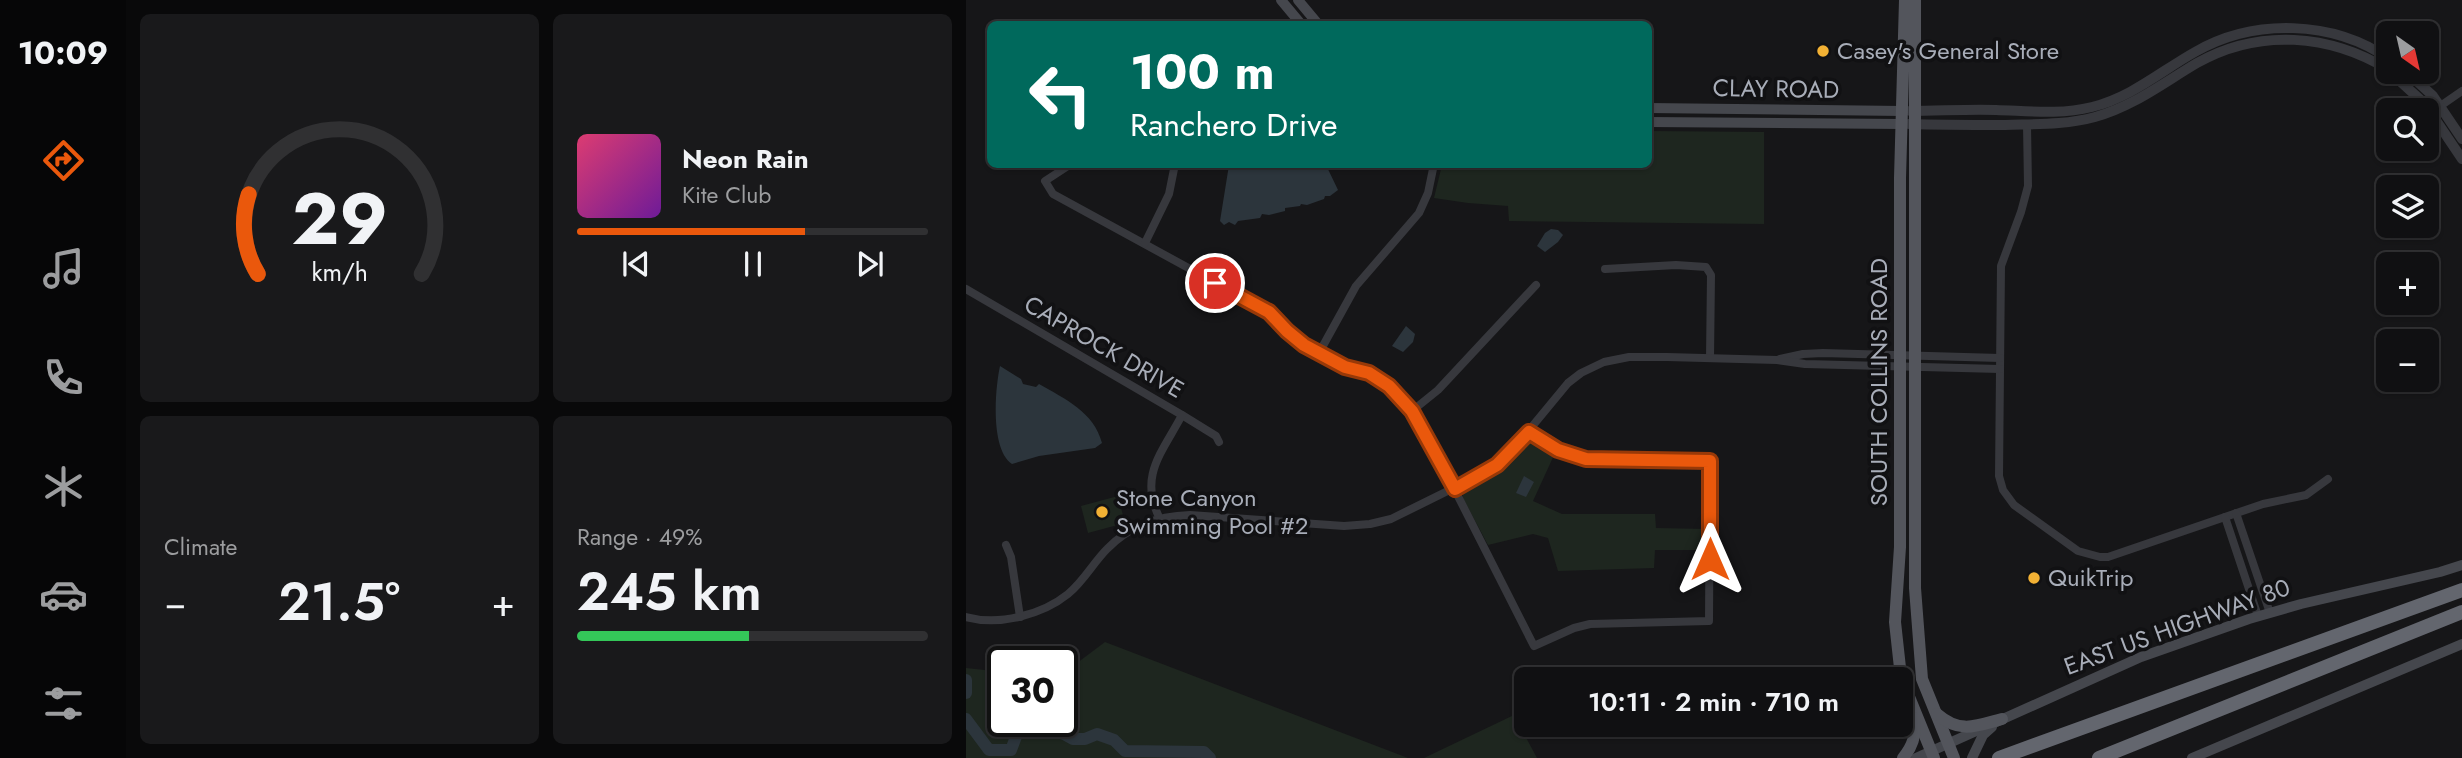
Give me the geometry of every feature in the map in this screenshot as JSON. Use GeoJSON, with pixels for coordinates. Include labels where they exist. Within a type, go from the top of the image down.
{"type":"FeatureCollection","features":[{"type":"Feature","properties":{"kind":"highway"},"geometry":{"type":"LineString","coordinates":[[2003,756],[2462,590]]}},
{"type":"Feature","properties":{"kind":"highway"},"geometry":{"type":"LineString","coordinates":[[2099,758],[2462,612]]}},
{"type":"Feature","properties":{"kind":"main road"},"geometry":{"type":"LineString","coordinates":[[1281,0],[1298,21]]}},
{"type":"Feature","properties":{"kind":"main road"},"geometry":{"type":"LineString","coordinates":[[1298,0],[1316,21]]}},
{"type":"Feature","properties":{"kind":"main road","name":"SOUTH COLLINS ROAD"},"geometry":{"type":"LineString","coordinates":[[1905,0],[1915,361],[1917,632],[1922,679],[1954,758]]}},
{"type":"Feature","properties":{"kind":"main road","name":"SOUTH COLLINS ROAD"},"geometry":{"type":"LineString","coordinates":[[1900,667],[1895,622],[1900,547],[1901,360],[1915,0]]}},
{"type":"Feature","properties":{"kind":"main road","name":"CLAY ROAD"},"geometry":{"type":"LineString","coordinates":[[1652,108],[1909,117]]}},
{"type":"Feature","properties":{"kind":"main road","name":"CLAY ROAD"},"geometry":{"type":"LineString","coordinates":[[1652,122],[1909,117]]}},
{"type":"Feature","properties":{"kind":"main road"},"geometry":{"type":"LineString","coordinates":[[1900,547],[1915,548]]}},
{"type":"Feature","properties":{"kind":"main road","name":"EAST US HIGHWAY 80"},"geometry":{"type":"LineString","coordinates":[[1916,758],[1932,755],[1948,744],[2141,657],[2258,616],[2462,565]]}},
{"type":"Feature","properties":{"kind":"main road"},"geometry":{"type":"LineString","coordinates":[[2192,758],[2462,644]]}},
{"type":"Feature","properties":{"kind":"main road","name":"SOUTH COLLINS ROAD"},"geometry":{"type":"LineString","coordinates":[[1913,709],[1932,755]]}},
{"type":"Feature","properties":{"kind":"main road"},"geometry":{"type":"LineString","coordinates":[[1903,758],[1912,747],[1916,728],[1913,714]]}},
{"type":"Feature","properties":{"kind":"main road"},"geometry":{"type":"LineString","coordinates":[[1937,714],[1948,724],[1970,728],[2002,719]]}},
{"type":"Feature","properties":{"kind":"main road"},"geometry":{"type":"LineString","coordinates":[[1972,758],[1983,735],[2002,719]]}},
{"type":"Feature","properties":{"kind":"street"},"geometry":{"type":"LineString","coordinates":[[1909,117],[2027,125],[2070,122],[2094,117],[2126,106],[2196,51],[2228,37],[2267,29],[2307,35],[2341,36],[2376,51]]}},
{"type":"Feature","properties":{"kind":"street"},"geometry":{"type":"LineString","coordinates":[[2307,35],[2352,51],[2376,64]]}},
{"type":"Feature","properties":{"kind":"street"},"geometry":{"type":"LineString","coordinates":[[1909,117],[1976,110],[2066,111],[2100,104],[2166,77]]}},
{"type":"Feature","properties":{"kind":"street"},"geometry":{"type":"LineString","coordinates":[[2405,84],[2422,98]]}},
{"type":"Feature","properties":{"kind":"street"},"geometry":{"type":"LineString","coordinates":[[2439,107],[2462,91]]}},
{"type":"Feature","properties":{"kind":"street"},"geometry":{"type":"LineString","coordinates":[[2027,112],[2028,186],[2001,266],[1999,476],[2003,490],[2014,505],[2078,551],[2108,557],[2263,504],[2306,495],[2328,479]]}},
{"type":"Feature","properties":{"kind":"street"},"geometry":{"type":"LineString","coordinates":[[2439,112],[2462,139]]}},
{"type":"Feature","properties":{"kind":"street"},"geometry":{"type":"LineString","coordinates":[[2439,115],[2462,159]]}},
{"type":"Feature","properties":{"kind":"street"},"geometry":{"type":"LineString","coordinates":[[1065,168],[1045,181],[1053,194],[1269,312],[1287,331],[1319,353],[1345,367],[1369,373],[1389,386],[1412,411],[1455,489],[1534,646],[1574,628],[1590,624],[1709,621],[1710,461],[1586,459],[1558,450],[1529,432]]}},
{"type":"Feature","properties":{"kind":"street"},"geometry":{"type":"LineString","coordinates":[[1145,243],[1169,194],[1174,168]]}},
{"type":"Feature","properties":{"kind":"street"},"geometry":{"type":"LineString","coordinates":[[1319,353],[1356,286],[1419,213],[1428,193],[1433,168]]}},
{"type":"Feature","properties":{"kind":"street"},"geometry":{"type":"LineString","coordinates":[[1605,269],[1676,265],[1706,267],[1711,275],[1710,358]]}},
{"type":"Feature","properties":{"kind":"street"},"geometry":{"type":"LineString","coordinates":[[1412,411],[1438,390],[1535,285]]}},
{"type":"Feature","properties":{"kind":"street","name":"CAPROCK DRIVE"},"geometry":{"type":"LineString","coordinates":[[966,289],[1182,415],[1216,436],[1219,442]]}},
{"type":"Feature","properties":{"kind":"street"},"geometry":{"type":"LineString","coordinates":[[1777,360],[1803,354],[1842,354],[2000,369]]}},
{"type":"Feature","properties":{"kind":"street"},"geometry":{"type":"LineString","coordinates":[[1842,354],[1842,365]]}},
{"type":"Feature","properties":{"kind":"street"},"geometry":{"type":"LineString","coordinates":[[966,617],[1020,617],[1068,594],[1108,548],[1128,533],[1160,519],[1190,515],[1345,526],[1391,519],[1455,489],[1497,465],[1529,432],[1568,383],[1591,367],[1616,359],[1710,358],[1842,365],[1901,360]]}},
{"type":"Feature","properties":{"kind":"street"},"geometry":{"type":"LineString","coordinates":[[1915,361],[2000,358]]}},
{"type":"Feature","properties":{"kind":"street"},"geometry":{"type":"LineString","coordinates":[[1160,519],[1152,504],[1149,482],[1182,415]]}},
{"type":"Feature","properties":{"kind":"street"},"geometry":{"type":"LineString","coordinates":[[2236,513],[2270,613]]}},
{"type":"Feature","properties":{"kind":"street"},"geometry":{"type":"LineString","coordinates":[[2225,517],[2258,616]]}},
{"type":"Feature","properties":{"kind":"street"},"geometry":{"type":"LineString","coordinates":[[1006,545],[1011,557],[1020,617]]}},
{"type":"Feature","properties":{"kind":"shaded area"},"geometry":{"type":"Polygon","coordinates":[[[1652,131],[1764,132],[1764,224],[1509,221],[1508,206],[1434,198],[1441,168],[1652,168],[1652,131]]]}},
{"type":"Feature","properties":{"kind":"shaded area"},"geometry":{"type":"Polygon","coordinates":[[[1229,168],[1327,168],[1338,190],[1307,205],[1285,208],[1285,211],[1269,215],[1262,214],[1260,218],[1238,221],[1235,225],[1229,222],[1224,225],[1220,221],[1229,168]]]}},
{"type":"Feature","properties":{"kind":"shaded area"},"geometry":{"type":"Polygon","coordinates":[[[1551,229],[1558,230],[1563,235],[1545,252],[1537,246],[1551,229]]]}},
{"type":"Feature","properties":{"kind":"shaded area"},"geometry":{"type":"Polygon","coordinates":[[[1406,326],[1415,334],[1413,342],[1403,352],[1392,346],[1406,326]]]}},
{"type":"Feature","properties":{"kind":"shaded area"},"geometry":{"type":"Polygon","coordinates":[[[1000,366],[1021,379],[1023,384],[1036,387],[1039,384],[1077,408],[1092,423],[1102,443],[1095,448],[1039,456],[1012,464],[1000,446],[997,432],[996,403],[1000,366]]]}},
{"type":"Feature","properties":{"kind":"shaded area"},"geometry":{"type":"Polygon","coordinates":[[[1532,440],[1555,453],[1533,501],[1562,514],[1655,514],[1656,528],[1706,529],[1706,550],[1655,550],[1654,568],[1558,571],[1548,538],[1533,534],[1488,545],[1463,498],[1463,493],[1499,470],[1532,440]]]}},
{"type":"Feature","properties":{"kind":"shaded area"},"geometry":{"type":"Polygon","coordinates":[[[1524,476],[1534,482],[1526,497],[1516,493],[1524,476]]]}},
{"type":"Feature","properties":{"kind":"shaded area","name":"Stone Canyon Swimming Pool #2"},"geometry":{"type":"Polygon","coordinates":[[[1118,496],[1125,523],[1088,533],[1081,506],[1118,496]]]}},
{"type":"Feature","properties":{"kind":"shaded area"},"geometry":{"type":"Polygon","coordinates":[[[1105,642],[1408,758],[966,758],[966,668],[987,670],[987,737],[1078,737],[1078,662],[1105,642]]]}},
{"type":"Feature","properties":{"kind":"shaded area"},"geometry":{"type":"Polygon","coordinates":[[[1514,715],[1514,737],[1526,737],[1537,758],[1424,758],[1514,715]]]}},
{"type":"Feature","properties":{"kind":"waterway"},"geometry":{"type":"LineString","coordinates":[[966,680],[966,693]]}},
{"type":"Feature","properties":{"kind":"waterway"},"geometry":{"type":"LineString","coordinates":[[966,719],[989,750],[1011,750],[1017,734],[1036,726],[1073,739],[1085,739],[1097,734],[1114,740],[1125,751],[1204,752],[1210,758]]}},
{"type":"Feature","properties":{"kind":"place","name":"Casey's General Store"},"geometry":{"type":"Point","coordinates":[1823,51]}},
{"type":"Feature","properties":{"kind":"place","name":"Stone Canyon Swimming Pool #2"},"geometry":{"type":"Point","coordinates":[1102,512]}},
{"type":"Feature","properties":{"kind":"place","name":"QuikTrip"},"geometry":{"type":"Point","coordinates":[2034,578]}},
{"type":"Feature","properties":{"kind":"route"},"geometry":{"type":"LineString","coordinates":[[1215,283],[1269,312],[1304,345],[1345,367],[1369,373],[1389,386],[1412,411],[1455,489],[1497,465],[1529,432],[1558,450],[1586,459],[1710,461],[1710,559]]}}]}
